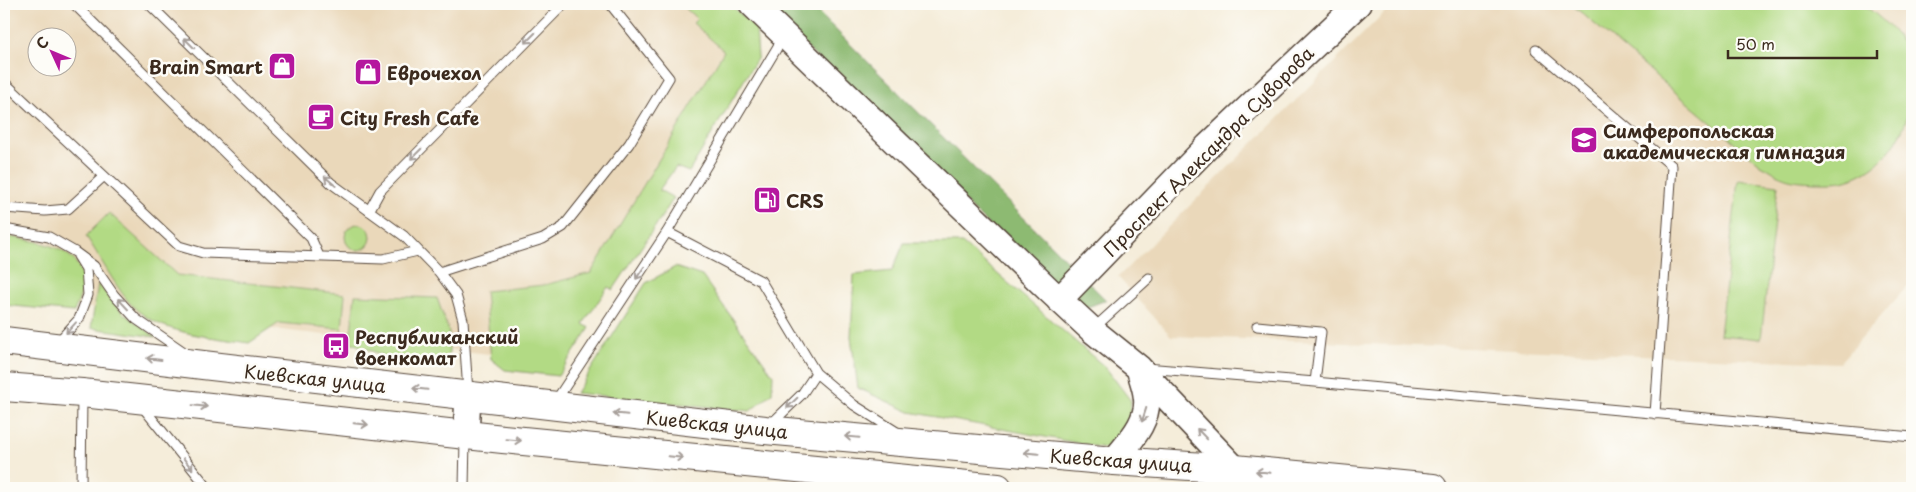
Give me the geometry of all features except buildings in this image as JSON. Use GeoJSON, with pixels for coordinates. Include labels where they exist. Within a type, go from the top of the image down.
{"type":"FeatureCollection","features":[{"type":"Feature","properties":{"kind":"main road"},"geometry":{"type":"LineString","coordinates":[[752,4],[1059,300],[1139,368],[1235,469]]}},
{"type":"Feature","properties":{"kind":"main road","name":"Проспект Александра Суворова"},"geometry":{"type":"LineString","coordinates":[[1059,300],[1208,146],[1358,4]]}},
{"type":"Feature","properties":{"kind":"main road","name":"Киевская улица"},"geometry":{"type":"LineString","coordinates":[[4,340],[765,430],[1114,461],[1235,469],[1433,488]]}},
{"type":"Feature","properties":{"kind":"main road"},"geometry":{"type":"LineString","coordinates":[[1114,461],[1134,437],[1146,414],[1147,396],[1139,368]]}},
{"type":"Feature","properties":{"kind":"main road","name":"Киевская улица"},"geometry":{"type":"LineString","coordinates":[[4,387],[82,393],[466,435],[985,488]]}},
{"type":"Feature","properties":{"kind":"main road"},"geometry":{"type":"LineString","coordinates":[[4,398],[82,393]]}},
{"type":"Feature","properties":{"kind":"main road"},"geometry":{"type":"LineString","coordinates":[[466,435],[468,395]]}},
{"type":"Feature","properties":{"kind":"lane"},"geometry":{"type":"LineString","coordinates":[[74,4],[311,238],[319,256]]}},
{"type":"Feature","properties":{"kind":"lane"},"geometry":{"type":"LineString","coordinates":[[149,4],[331,183],[404,236],[439,272],[456,295],[463,320],[468,395]]}},
{"type":"Feature","properties":{"kind":"lane"},"geometry":{"type":"LineString","coordinates":[[369,210],[380,191],[564,4]]}},
{"type":"Feature","properties":{"kind":"lane"},"geometry":{"type":"LineString","coordinates":[[439,272],[543,239],[563,227],[629,144],[644,121],[669,78],[610,4]]}},
{"type":"Feature","properties":{"kind":"lane"},"geometry":{"type":"LineString","coordinates":[[552,406],[667,232],[784,36]]}},
{"type":"Feature","properties":{"kind":"lane"},"geometry":{"type":"LineString","coordinates":[[1536,50],[1672,166],[1655,414]]}},
{"type":"Feature","properties":{"kind":"lane"},"geometry":{"type":"LineString","coordinates":[[4,82],[103,177],[179,246],[203,253],[384,259],[418,251]]}},
{"type":"Feature","properties":{"kind":"lane"},"geometry":{"type":"LineString","coordinates":[[4,208],[45,211],[68,209],[103,177]]}},
{"type":"Feature","properties":{"kind":"lane"},"geometry":{"type":"LineString","coordinates":[[4,229],[49,237],[75,252],[94,266],[114,295],[136,319],[203,365]]}},
{"type":"Feature","properties":{"kind":"lane"},"geometry":{"type":"LineString","coordinates":[[667,232],[761,280],[816,373],[854,405],[914,443]]}},
{"type":"Feature","properties":{"kind":"lane"},"geometry":{"type":"LineString","coordinates":[[54,346],[79,319],[88,295],[86,269],[75,252]]}},
{"type":"Feature","properties":{"kind":"lane"},"geometry":{"type":"LineString","coordinates":[[1092,330],[1149,278]]}},
{"type":"Feature","properties":{"kind":"lane"},"geometry":{"type":"LineString","coordinates":[[1257,326],[1321,332],[1315,382]]}},
{"type":"Feature","properties":{"kind":"lane"},"geometry":{"type":"LineString","coordinates":[[1139,368],[1315,382],[1912,437]]}},
{"type":"Feature","properties":{"kind":"lane"},"geometry":{"type":"LineString","coordinates":[[765,430],[802,394],[816,373]]}},
{"type":"Feature","properties":{"kind":"lane"},"geometry":{"type":"LineString","coordinates":[[81,488],[82,393]]}},
{"type":"Feature","properties":{"kind":"lane"},"geometry":{"type":"LineString","coordinates":[[136,399],[208,488]]}},
{"type":"Feature","properties":{"kind":"lane"},"geometry":{"type":"LineString","coordinates":[[464,488],[466,435]]}},
{"type":"Feature","properties":{"kind":"shaded area"},"geometry":{"type":"Polygon","coordinates":[[[4,4],[699,4],[740,44],[551,361],[4,298],[4,4]]]}},
{"type":"Feature","properties":{"kind":"shaded area","name":"Симферопольская академическая гимназия"},"geometry":{"type":"Polygon","coordinates":[[[1393,4],[1912,4],[1912,281],[1839,363],[1171,336],[1118,277],[1393,4]]]}},
{"type":"Feature","properties":{"kind":"green space"},"geometry":{"type":"Polygon","coordinates":[[[681,4],[730,4],[756,29],[758,57],[689,172],[676,167],[659,190],[674,198],[613,290],[608,287],[583,324],[590,328],[558,376],[505,370],[491,359],[485,291],[544,285],[591,273],[724,51],[693,23],[697,19],[681,4]]]}},
{"type":"Feature","properties":{"kind":"green space"},"geometry":{"type":"Polygon","coordinates":[[[762,4],[810,4],[1106,300],[1077,311],[762,4]]]}},
{"type":"Feature","properties":{"kind":"green space"},"geometry":{"type":"Polygon","coordinates":[[[1571,4],[1863,4],[1882,19],[1893,31],[1906,51],[1910,69],[1911,88],[1908,113],[1904,125],[1899,136],[1884,157],[1864,173],[1847,180],[1824,182],[1785,178],[1761,165],[1571,4]]]}},
{"type":"Feature","properties":{"kind":"green space"},"geometry":{"type":"Polygon","coordinates":[[[1738,180],[1778,185],[1761,339],[1720,335],[1738,180]]]}},
{"type":"Feature","properties":{"kind":"green space"},"geometry":{"type":"Polygon","coordinates":[[[109,213],[177,275],[345,294],[342,329],[279,323],[249,343],[201,336],[153,321],[128,301],[86,236],[109,213]]]}},
{"type":"Feature","properties":{"kind":"green space"},"geometry":{"type":"Polygon","coordinates":[[[358,224],[367,228],[371,237],[367,246],[358,250],[349,246],[345,237],[349,228],[358,224]]]}},
{"type":"Feature","properties":{"kind":"green space"},"geometry":{"type":"Polygon","coordinates":[[[4,236],[42,243],[66,253],[75,262],[81,272],[82,286],[74,312],[4,305],[4,236]]]}},
{"type":"Feature","properties":{"kind":"green space"},"geometry":{"type":"Polygon","coordinates":[[[904,243],[962,243],[1106,368],[1131,401],[1128,425],[1110,449],[910,412],[858,388],[851,337],[854,275],[892,271],[904,243]]]}},
{"type":"Feature","properties":{"kind":"green space"},"geometry":{"type":"Polygon","coordinates":[[[675,267],[702,276],[773,375],[772,393],[750,411],[576,393],[646,283],[675,267]]]}},
{"type":"Feature","properties":{"kind":"green space"},"geometry":{"type":"Polygon","coordinates":[[[98,284],[123,313],[156,337],[91,328],[98,284]]]}},
{"type":"Feature","properties":{"kind":"green space"},"geometry":{"type":"Polygon","coordinates":[[[355,295],[437,298],[449,332],[449,353],[441,366],[404,364],[350,342],[355,295]]]}},
{"type":"Feature","properties":{"kind":"place","name":"Brain Smart"},"geometry":{"type":"Point","coordinates":[282,66]}},
{"type":"Feature","properties":{"kind":"place","name":"Еврочехол"},"geometry":{"type":"Point","coordinates":[368,72]}},
{"type":"Feature","properties":{"kind":"place","name":"City Fresh Cafe"},"geometry":{"type":"Point","coordinates":[321,117]}},
{"type":"Feature","properties":{"kind":"place","name":"Симферопольская академическая гимназия"},"geometry":{"type":"Point","coordinates":[1584,140]}},
{"type":"Feature","properties":{"kind":"place","name":"CRS"},"geometry":{"type":"Point","coordinates":[767,200]}},
{"type":"Feature","properties":{"kind":"place","name":"Республиканский военкомат"},"geometry":{"type":"Point","coordinates":[336,346]}}]}
